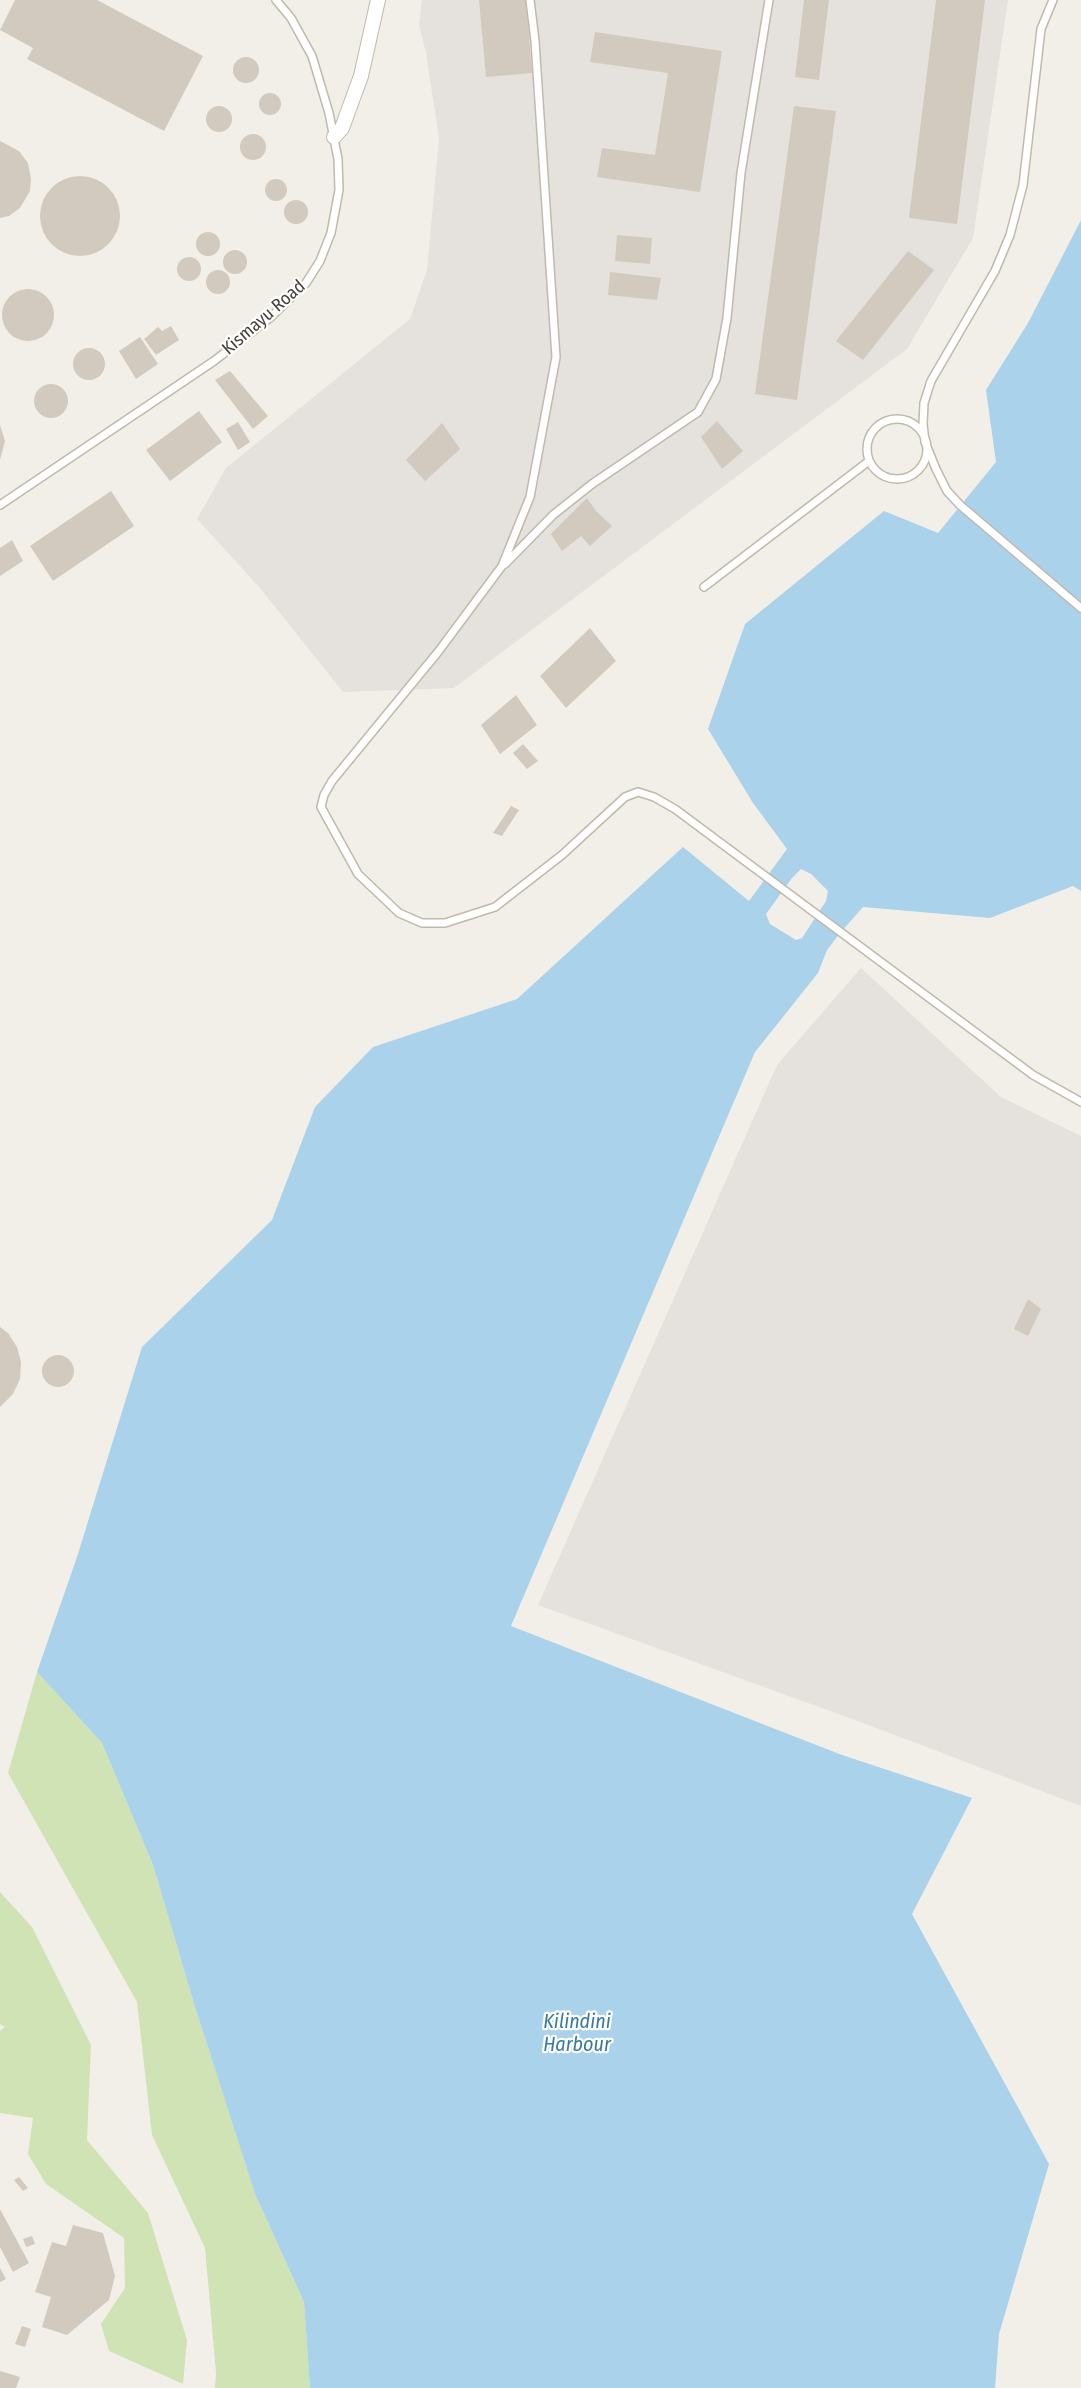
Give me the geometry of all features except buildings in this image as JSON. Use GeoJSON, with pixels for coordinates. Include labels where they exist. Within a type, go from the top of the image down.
{"type":"FeatureCollection","features":[{"type":"Feature","properties":{"kind":"street"},"geometry":{"type":"LineString","coordinates":[[334,137],[342,128],[361,76],[378,0]]}},
{"type":"Feature","properties":{"kind":"lane","name":"Kismayu Road"},"geometry":{"type":"LineString","coordinates":[[0,505],[214,361],[271,317],[306,283],[320,261],[331,233],[339,190],[338,159],[312,56],[291,18],[276,0]]}},
{"type":"Feature","properties":{"kind":"lane"},"geometry":{"type":"LineString","coordinates":[[502,566],[530,497],[556,357],[536,53],[530,0]]}},
{"type":"Feature","properties":{"kind":"lane"},"geometry":{"type":"LineString","coordinates":[[769,0],[741,173],[727,318],[716,379],[698,412],[592,484],[553,515],[502,566],[438,652],[332,781],[324,795],[321,807],[358,874],[399,913],[422,922],[445,922],[495,907],[562,855],[625,797],[638,792],[654,797],[675,809],[1033,1075],[1081,1102]]}},
{"type":"Feature","properties":{"kind":"lane"},"geometry":{"type":"LineString","coordinates":[[1053,0],[1041,29],[1023,185],[1010,235],[995,271],[932,381],[924,403],[926,442],[925,458],[922,465],[908,477],[899,479],[881,475],[869,461],[867,443],[877,428],[889,420],[910,423],[917,428],[926,442],[936,470],[947,490],[960,505],[1081,608]]}},
{"type":"Feature","properties":{"kind":"lane"},"geometry":{"type":"LineString","coordinates":[[704,587],[869,461]]}},
{"type":"Feature","properties":{"kind":"shaded area"},"geometry":{"type":"Polygon","coordinates":[[[422,0],[1008,0],[973,238],[907,349],[454,688],[343,692],[260,588],[197,519],[226,468],[410,319],[427,270],[439,138],[426,53],[419,25],[422,0]]]}},
{"type":"Feature","properties":{"kind":"shaded area"},"geometry":{"type":"Polygon","coordinates":[[[861,968],[1001,1097],[1081,1136],[1081,1806],[874,1727],[538,1605],[777,1065],[861,968]]]}},
{"type":"Feature","properties":{"kind":"green space"},"geometry":{"type":"Polygon","coordinates":[[[37,1672],[102,1743],[153,1865],[195,2007],[255,2194],[304,2302],[310,2388],[215,2388],[216,2373],[205,2248],[152,2135],[137,2002],[8,1773],[37,1672]]]}},
{"type":"Feature","properties":{"kind":"green space"},"geometry":{"type":"Polygon","coordinates":[[[0,1892],[32,1927],[91,2045],[87,2140],[148,2213],[187,2340],[183,2384],[109,2351],[101,2324],[125,2288],[124,2238],[46,2184],[28,2154],[33,2118],[0,2113],[0,2031],[5,2027],[0,2024],[0,1892]]]}},
{"type":"Feature","properties":{"kind":"water","name":"Kilindini Harbour"},"geometry":{"type":"Polygon","coordinates":[[[1081,220],[1081,891],[1073,886],[990,918],[863,907],[840,933],[827,950],[818,973],[755,1052],[511,1626],[842,1755],[972,1798],[912,1914],[1049,2164],[999,2334],[995,2388],[310,2388],[304,2302],[255,2194],[195,2007],[153,1865],[102,1743],[37,1672],[77,1557],[142,1347],[272,1220],[315,1107],[373,1047],[517,999],[683,847],[749,901],[787,849],[753,803],[708,729],[745,624],[884,511],[938,533],[996,462],[986,390],[1028,323],[1081,220]],[[801,869],[766,914],[770,924],[796,940],[802,938],[826,901],[828,891],[811,874],[801,869]]]}}]}
